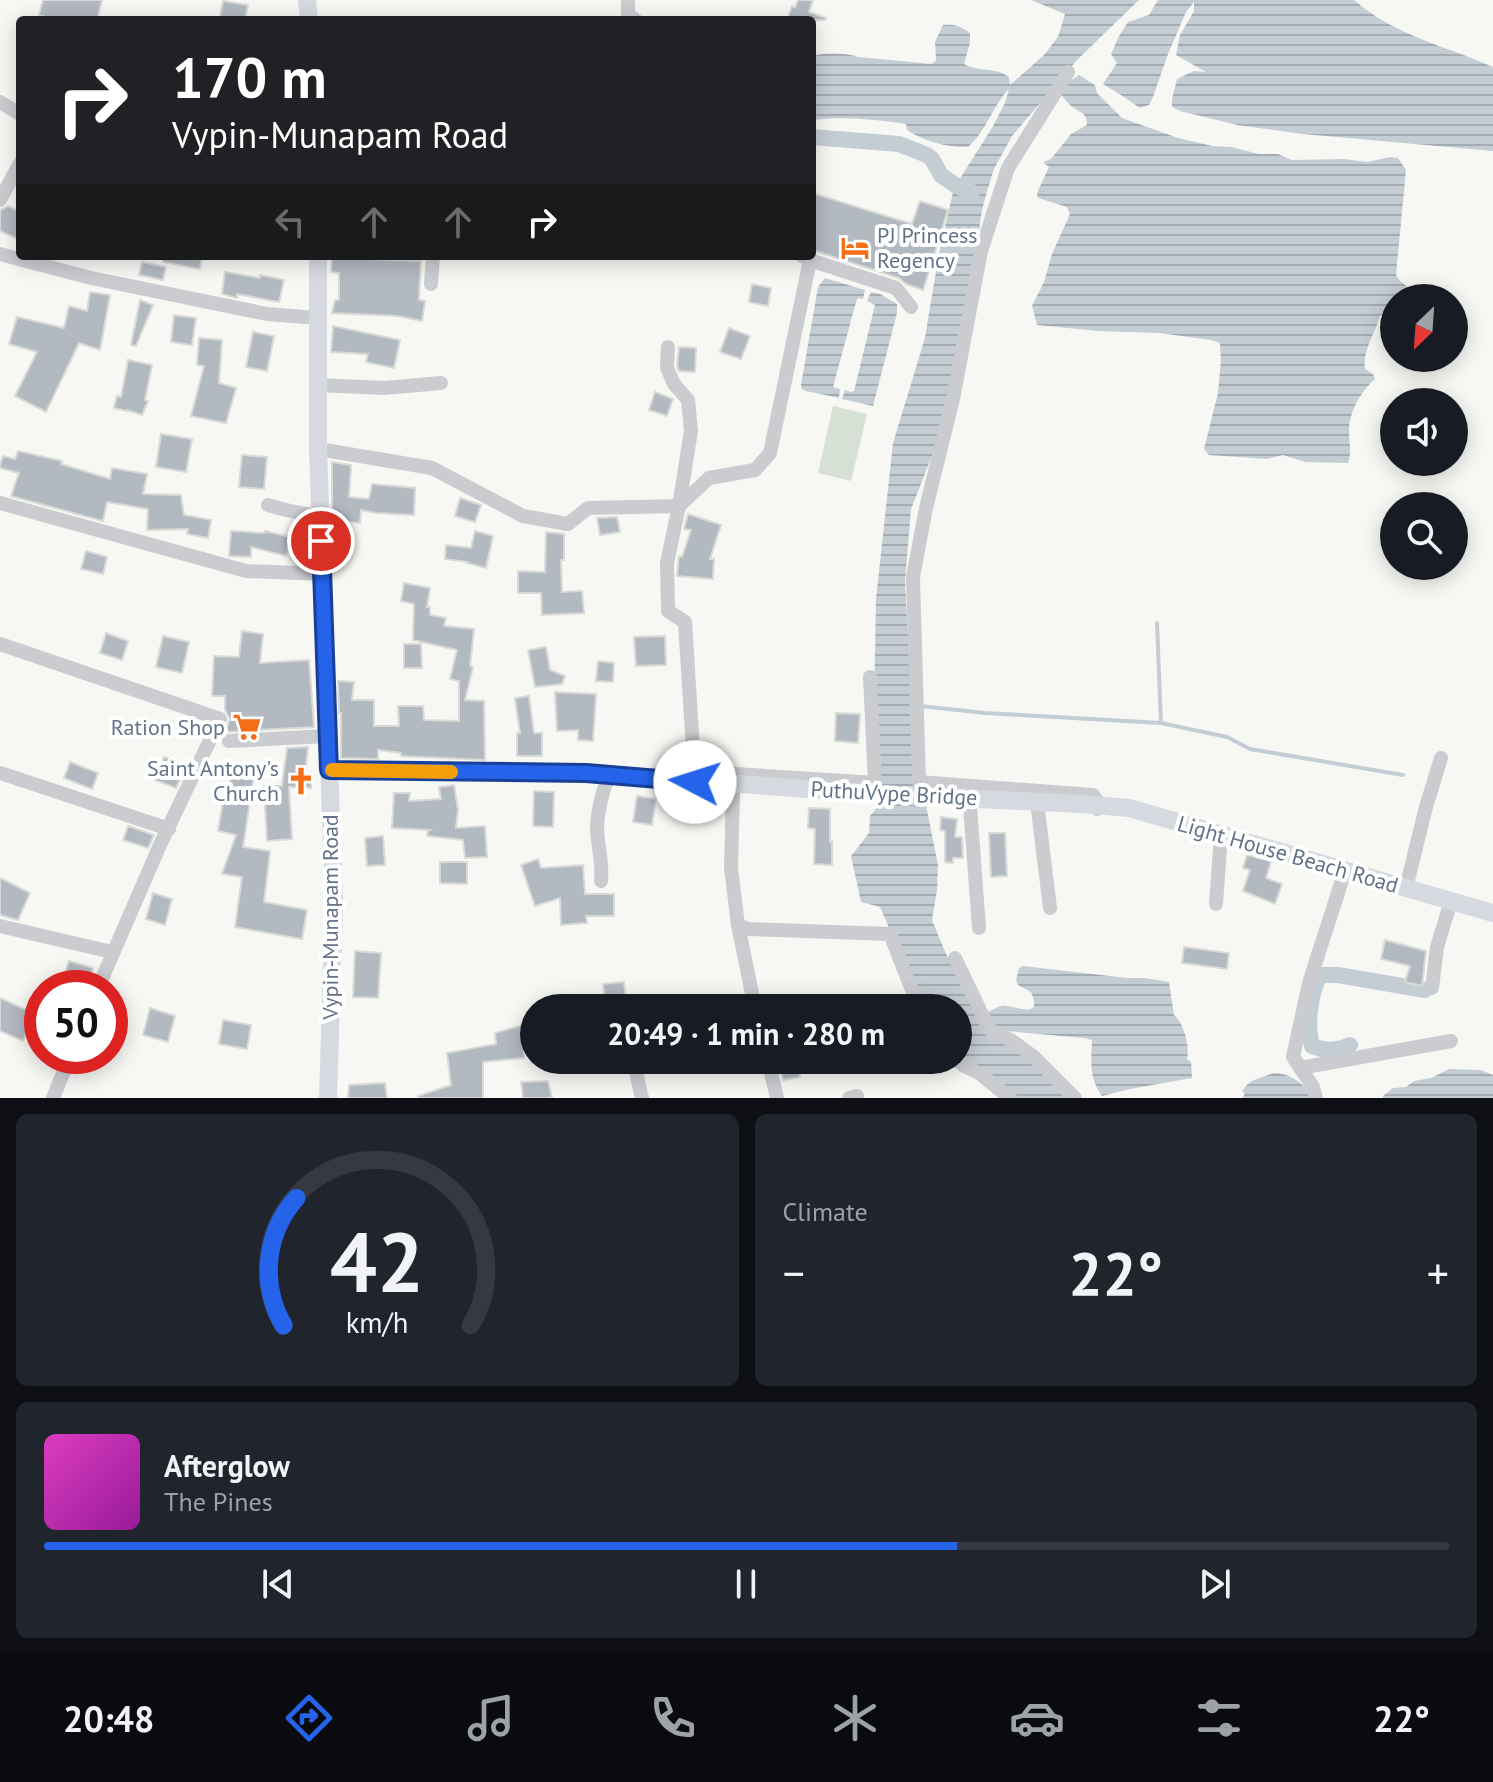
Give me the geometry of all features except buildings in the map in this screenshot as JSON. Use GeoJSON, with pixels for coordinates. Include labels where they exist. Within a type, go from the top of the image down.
{"type":"FeatureCollection","features":[{"type":"Feature","properties":{"kind":"main road","name":"Vypin-Munapam Road"},"geometry":{"type":"LineString","coordinates":[[318,260],[318,449],[334,904],[328,1098]]}},
{"type":"Feature","properties":{"kind":"main road"},"geometry":{"type":"LineString","coordinates":[[329,770],[609,775],[701,782]]}},
{"type":"Feature","properties":{"kind":"main road","name":"PuthuVype Bridge"},"geometry":{"type":"LineString","coordinates":[[701,782],[1081,804]]}},
{"type":"Feature","properties":{"kind":"main road","name":"Light House Beach Road"},"geometry":{"type":"LineString","coordinates":[[1081,804],[1129,808],[1493,913]]}},
{"type":"Feature","properties":{"kind":"street"},"geometry":{"type":"LineString","coordinates":[[927,803],[1091,813],[1101,806],[1093,795],[919,782],[913,577],[926,508],[953,399],[981,251],[1008,168],[1068,72]]}},
{"type":"Feature","properties":{"kind":"street"},"geometry":{"type":"LineString","coordinates":[[0,200],[16,170]]}},
{"type":"Feature","properties":{"kind":"street"},"geometry":{"type":"LineString","coordinates":[[23,260],[91,278],[267,314],[318,318]]}},
{"type":"Feature","properties":{"kind":"street"},"geometry":{"type":"LineString","coordinates":[[431,284],[433,260]]}},
{"type":"Feature","properties":{"kind":"street"},"geometry":{"type":"LineString","coordinates":[[318,449],[432,468],[523,516],[568,524],[588,508],[679,506],[709,478],[755,470],[770,453],[806,260]]}},
{"type":"Feature","properties":{"kind":"street"},"geometry":{"type":"LineString","coordinates":[[812,260],[896,288],[911,307]]}},
{"type":"Feature","properties":{"kind":"street"},"geometry":{"type":"LineString","coordinates":[[668,347],[667,368],[674,384],[688,400],[691,431],[667,563],[668,611],[685,622],[701,782],[706,789],[871,800]]}},
{"type":"Feature","properties":{"kind":"street"},"geometry":{"type":"LineString","coordinates":[[318,385],[384,388],[441,383]]}},
{"type":"Feature","properties":{"kind":"street"},"geometry":{"type":"LineString","coordinates":[[0,503],[246,571],[323,574]]}},
{"type":"Feature","properties":{"kind":"street"},"geometry":{"type":"LineString","coordinates":[[268,505],[321,517]]}},
{"type":"Feature","properties":{"kind":"street"},"geometry":{"type":"LineString","coordinates":[[0,644],[220,719],[105,970]]}},
{"type":"Feature","properties":{"kind":"street"},"geometry":{"type":"LineString","coordinates":[[701,782],[704,772],[875,783],[870,677]]}},
{"type":"Feature","properties":{"kind":"street"},"geometry":{"type":"LineString","coordinates":[[229,741],[328,736]]}},
{"type":"Feature","properties":{"kind":"street"},"geometry":{"type":"LineString","coordinates":[[1406,888],[1441,758]]}},
{"type":"Feature","properties":{"kind":"street"},"geometry":{"type":"LineString","coordinates":[[0,773],[169,829]]}},
{"type":"Feature","properties":{"kind":"street"},"geometry":{"type":"LineString","coordinates":[[601,881],[597,829],[601,795],[609,775]]}},
{"type":"Feature","properties":{"kind":"street"},"geometry":{"type":"LineString","coordinates":[[733,791],[731,868],[738,925],[752,994]]}},
{"type":"Feature","properties":{"kind":"street"},"geometry":{"type":"LineString","coordinates":[[970,806],[979,928]]}},
{"type":"Feature","properties":{"kind":"street"},"geometry":{"type":"LineString","coordinates":[[1038,810],[1050,908]]}},
{"type":"Feature","properties":{"kind":"street"},"geometry":{"type":"LineString","coordinates":[[1216,904],[1221,835]]}},
{"type":"Feature","properties":{"kind":"street"},"geometry":{"type":"LineString","coordinates":[[1316,1098],[1313,1087],[1293,1057],[1309,983],[1345,871]]}},
{"type":"Feature","properties":{"kind":"street"},"geometry":{"type":"LineString","coordinates":[[1432,988],[1437,947],[1451,901]]}},
{"type":"Feature","properties":{"kind":"street"},"geometry":{"type":"LineString","coordinates":[[738,925],[748,929],[890,934],[914,994]]}},
{"type":"Feature","properties":{"kind":"street"},"geometry":{"type":"LineString","coordinates":[[0,926],[112,952]]}},
{"type":"Feature","properties":{"kind":"street"},"geometry":{"type":"LineString","coordinates":[[955,958],[989,1029],[1034,1057],[1075,1098]]}},
{"type":"Feature","properties":{"kind":"street"},"geometry":{"type":"LineString","coordinates":[[1300,1068],[1451,1041]]}},
{"type":"Feature","properties":{"kind":"street"},"geometry":{"type":"LineString","coordinates":[[972,1070],[1010,1098]]}},
{"type":"Feature","properties":{"kind":"street"},"geometry":{"type":"LineString","coordinates":[[53,1098],[63,1074]]}},
{"type":"Feature","properties":{"kind":"street"},"geometry":{"type":"LineString","coordinates":[[636,1074],[642,1098]]}},
{"type":"Feature","properties":{"kind":"street"},"geometry":{"type":"LineString","coordinates":[[771,1074],[777,1098]]}},
{"type":"Feature","properties":{"kind":"shaded area"},"geometry":{"type":"Polygon","coordinates":[[[1031,0],[1139,0],[1077,60],[1012,136],[994,169],[982,210],[955,369],[933,453],[911,509],[905,581],[914,802],[926,805],[938,865],[932,920],[967,994],[918,994],[880,907],[861,902],[851,856],[869,833],[870,816],[879,805],[874,706],[876,599],[893,443],[925,338],[954,188],[992,128],[1009,89],[968,147],[953,146],[913,134],[907,130],[906,124],[859,119],[816,120],[816,56],[841,54],[932,64],[936,60],[935,42],[943,25],[951,25],[970,33],[964,64],[1003,74],[1009,77],[1010,85],[1044,55],[1058,37],[1065,14],[1031,0]]]}},
{"type":"Feature","properties":{"kind":"shaded area"},"geometry":{"type":"Polygon","coordinates":[[[1158,0],[1354,0],[1386,23],[1493,67],[1493,151],[1303,134],[1237,125],[1180,111],[1172,107],[1177,79],[1194,71],[1206,72],[1176,55],[1180,35],[1194,11],[1194,2],[1186,12],[1149,105],[1140,108],[1103,84],[1117,63],[1111,54],[1128,22],[1149,15],[1158,0]]]}},
{"type":"Feature","properties":{"kind":"shaded area"},"geometry":{"type":"Polygon","coordinates":[[[1079,75],[1095,85],[1097,93],[1122,118],[1178,138],[1212,146],[1278,154],[1292,160],[1367,162],[1398,158],[1406,170],[1396,275],[1404,284],[1380,284],[1380,315],[1365,362],[1365,369],[1375,379],[1361,396],[1351,417],[1348,463],[1305,462],[1283,455],[1267,459],[1209,455],[1204,449],[1218,393],[1220,343],[1159,333],[1037,325],[1032,306],[1070,214],[1067,207],[1038,198],[1037,193],[1049,167],[1043,162],[1051,159],[1071,134],[1087,125],[1085,116],[1061,95],[1070,81],[1079,75]]]}},
{"type":"Feature","properties":{"kind":"shaded area"},"geometry":{"type":"Polygon","coordinates":[[[825,278],[865,290],[863,299],[858,298],[856,302],[833,387],[840,389],[839,398],[806,391],[801,385],[818,287],[825,278]]]}},
{"type":"Feature","properties":{"kind":"shaded area"},"geometry":{"type":"Polygon","coordinates":[[[871,292],[897,304],[873,406],[842,399],[845,390],[854,391],[875,305],[867,301],[871,292]]]}},
{"type":"Feature","properties":{"kind":"shaded area"},"geometry":{"type":"Polygon","coordinates":[[[833,406],[867,414],[851,481],[818,473],[833,406]]]}},
{"type":"Feature","properties":{"kind":"shaded area"},"geometry":{"type":"Polygon","coordinates":[[[1019,968],[1169,982],[1174,1015],[1181,1024],[1188,1048],[1187,1059],[1191,1062],[1192,1078],[1102,1096],[1093,1076],[1092,1040],[1006,1031],[992,1025],[988,1012],[996,1008],[1007,1006],[1026,1010],[1034,1007],[1031,992],[1018,985],[1016,980],[1019,968]]]}},
{"type":"Feature","properties":{"kind":"shaded area"},"geometry":{"type":"Polygon","coordinates":[[[972,1003],[986,1029],[1016,1049],[1067,1098],[1011,1098],[972,1067],[972,1003]]]}},
{"type":"Feature","properties":{"kind":"shaded area"},"geometry":{"type":"Polygon","coordinates":[[[1449,1069],[1481,1070],[1493,1075],[1493,1098],[1383,1098],[1393,1088],[1406,1087],[1414,1081],[1431,1078],[1449,1069]]]}},
{"type":"Feature","properties":{"kind":"shaded area"},"geometry":{"type":"Polygon","coordinates":[[[1273,1073],[1296,1080],[1313,1098],[1243,1098],[1245,1093],[1242,1092],[1248,1084],[1273,1073]]]}},
{"type":"Feature","properties":{"kind":"waterway"},"geometry":{"type":"LineString","coordinates":[[816,137],[899,144],[927,155],[941,175],[972,192]]}},
{"type":"Feature","properties":{"kind":"waterway"},"geometry":{"type":"LineString","coordinates":[[920,706],[985,713],[1161,723],[1157,623]]}},
{"type":"Feature","properties":{"kind":"waterway"},"geometry":{"type":"LineString","coordinates":[[1161,723],[1227,737],[1250,749],[1403,775]]}},
{"type":"Feature","properties":{"kind":"waterway"},"geometry":{"type":"LineString","coordinates":[[1350,1045],[1331,1050],[1312,1046],[1310,1010],[1320,975],[1338,975],[1425,990]]}},
{"type":"Feature","properties":{"kind":"slow traffic"},"geometry":{"type":"LineString","coordinates":[[332,770],[451,772]]}},
{"type":"Feature","properties":{"kind":"place","name":"PJ Princess Regency"},"geometry":{"type":"Point","coordinates":[855,248]}},
{"type":"Feature","properties":{"kind":"place","name":"Ration Shop"},"geometry":{"type":"Point","coordinates":[247,727]}},
{"type":"Feature","properties":{"kind":"place","name":"Saint Antony's Church"},"geometry":{"type":"Point","coordinates":[301,781]}},
{"type":"Feature","properties":{"kind":"route"},"geometry":{"type":"LineString","coordinates":[[321,541],[329,770],[586,773],[695,782]]}}]}
